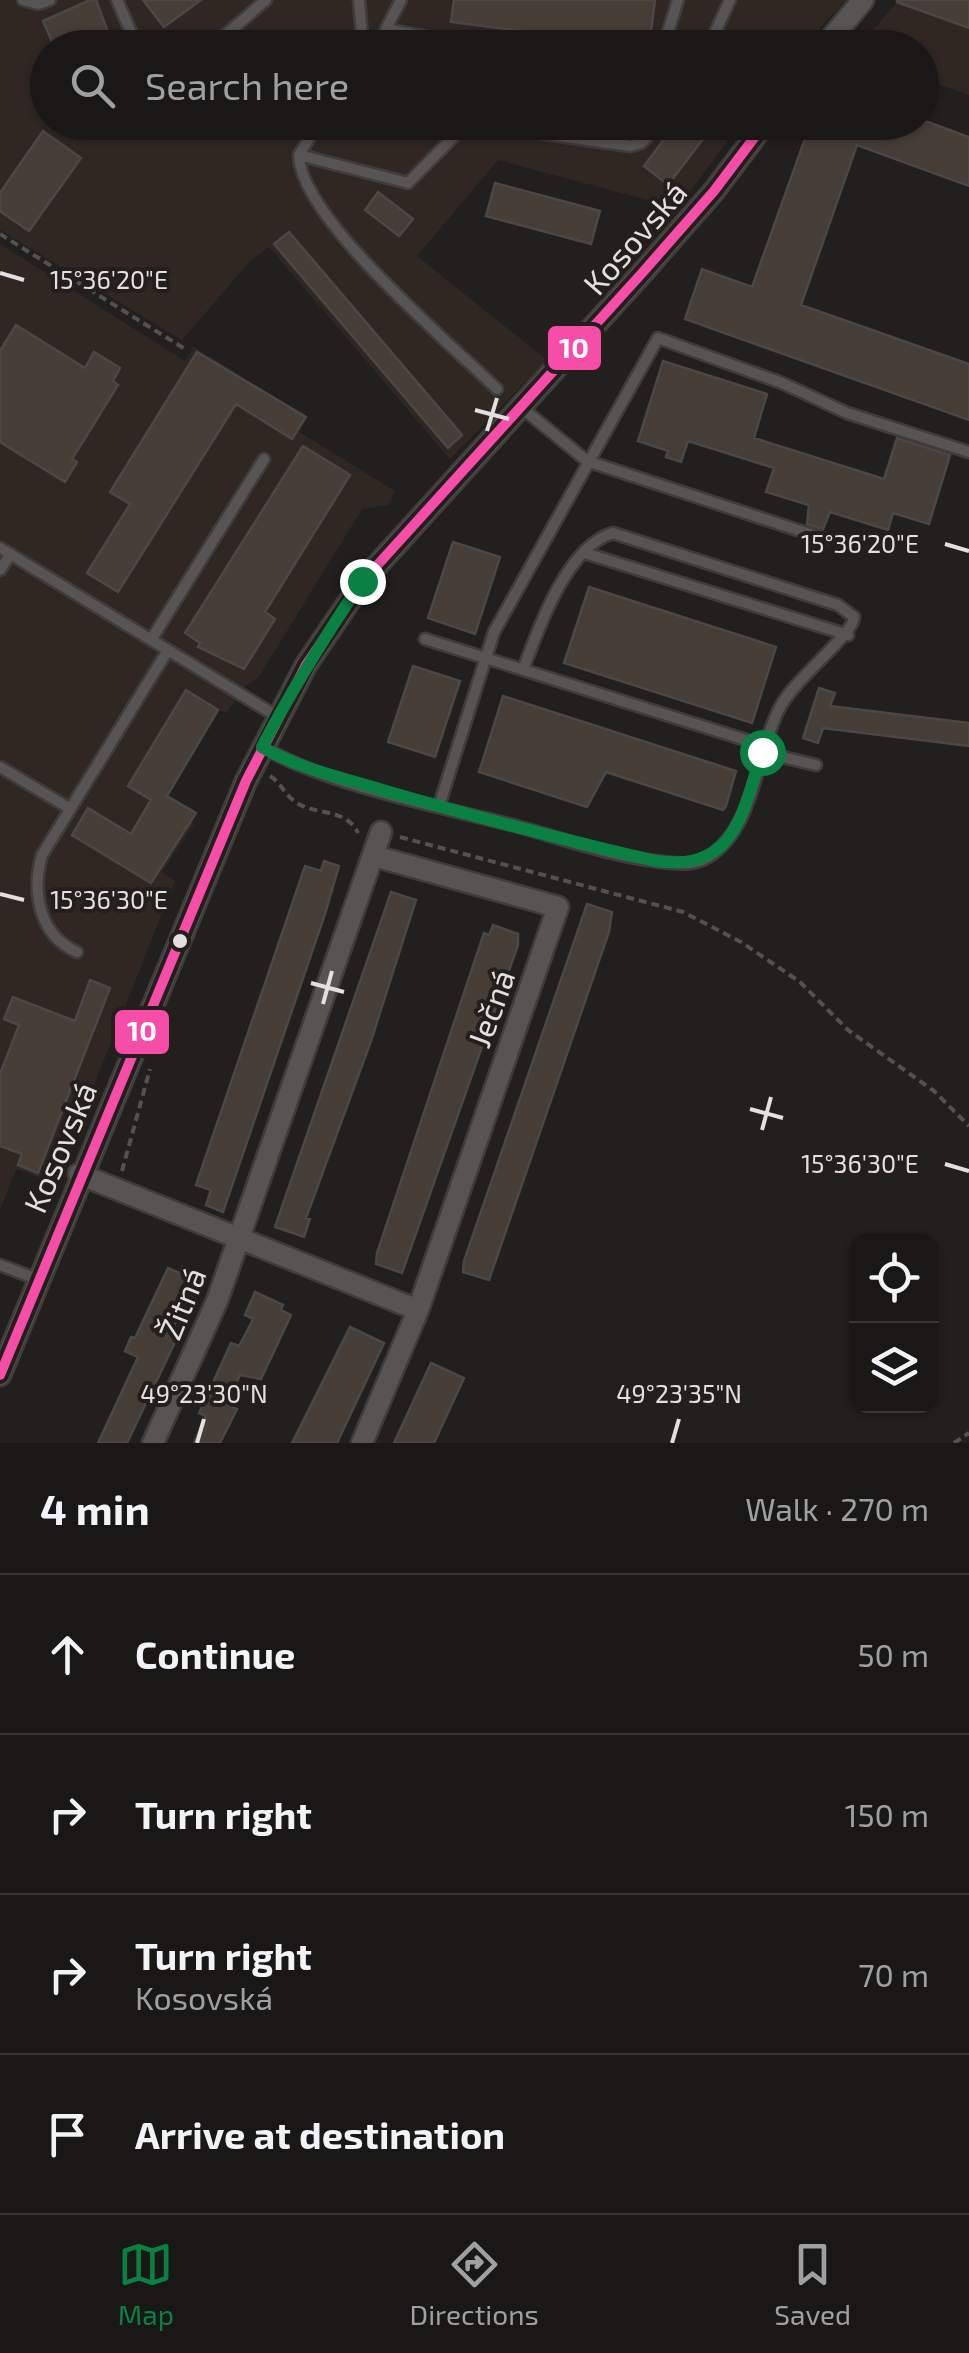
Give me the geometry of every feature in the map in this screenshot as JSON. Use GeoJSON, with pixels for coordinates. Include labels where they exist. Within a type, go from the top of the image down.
{"type":"FeatureCollection","features":[{"type":"Feature","properties":{"kind":"street"},"geometry":{"type":"LineString","coordinates":[[838,30],[863,0]]}},
{"type":"Feature","properties":{"kind":"street","name":"Kosovská"},"geometry":{"type":"LineString","coordinates":[[0,1375],[79,1174],[264,757],[278,717],[362,581],[522,408],[714,191],[752,140]]}},
{"type":"Feature","properties":{"kind":"street"},"geometry":{"type":"LineString","coordinates":[[237,1240],[381,832]]}},
{"type":"Feature","properties":{"kind":"street","name":"Ječná"},"geometry":{"type":"LineString","coordinates":[[374,856],[558,906],[418,1310]]}},
{"type":"Feature","properties":{"kind":"street"},"geometry":{"type":"LineString","coordinates":[[79,1174],[418,1310],[362,1443]]}},
{"type":"Feature","properties":{"kind":"street","name":"Žitná"},"geometry":{"type":"LineString","coordinates":[[152,1443],[212,1313],[237,1240]]}},
{"type":"Feature","properties":{"kind":"lane"},"geometry":{"type":"LineString","coordinates":[[22,0],[38,4],[50,0]]}},
{"type":"Feature","properties":{"kind":"lane"},"geometry":{"type":"LineString","coordinates":[[117,0],[130,30]]}},
{"type":"Feature","properties":{"kind":"lane"},"geometry":{"type":"LineString","coordinates":[[231,30],[266,0]]}},
{"type":"Feature","properties":{"kind":"lane"},"geometry":{"type":"LineString","coordinates":[[359,0],[362,30]]}},
{"type":"Feature","properties":{"kind":"lane"},"geometry":{"type":"LineString","coordinates":[[391,30],[386,29],[401,0]]}},
{"type":"Feature","properties":{"kind":"lane"},"geometry":{"type":"LineString","coordinates":[[669,30],[678,0]]}},
{"type":"Feature","properties":{"kind":"lane"},"geometry":{"type":"LineString","coordinates":[[716,30],[730,0]]}},
{"type":"Feature","properties":{"kind":"lane"},"geometry":{"type":"LineString","coordinates":[[309,140],[299,156],[301,178],[328,222],[497,389]]}},
{"type":"Feature","properties":{"kind":"lane"},"geometry":{"type":"LineString","coordinates":[[299,156],[408,182],[449,140]]}},
{"type":"Feature","properties":{"kind":"lane"},"geometry":{"type":"LineString","coordinates":[[609,140],[630,146],[645,140]]}},
{"type":"Feature","properties":{"kind":"lane"},"geometry":{"type":"LineString","coordinates":[[438,806],[484,657],[587,461],[658,338],[847,413],[969,452]]}},
{"type":"Feature","properties":{"kind":"lane"},"geometry":{"type":"LineString","coordinates":[[522,408],[587,461],[825,538]]}},
{"type":"Feature","properties":{"kind":"lane"},"geometry":{"type":"LineString","coordinates":[[151,640],[264,459]]}},
{"type":"Feature","properties":{"kind":"lane"},"geometry":{"type":"LineString","coordinates":[[264,757],[639,858],[685,864],[712,854],[738,825],[780,707],[814,662],[848,635],[854,617],[838,605],[613,533],[601,536],[585,553],[548,604],[523,670]]}},
{"type":"Feature","properties":{"kind":"lane"},"geometry":{"type":"LineString","coordinates":[[0,570],[5,551],[278,717]]}},
{"type":"Feature","properties":{"kind":"lane"},"geometry":{"type":"LineString","coordinates":[[585,553],[848,635]]}},
{"type":"Feature","properties":{"kind":"lane"},"geometry":{"type":"LineString","coordinates":[[425,639],[746,740]]}},
{"type":"Feature","properties":{"kind":"lane"},"geometry":{"type":"LineString","coordinates":[[78,952],[52,936],[37,895],[42,856],[168,650]]}},
{"type":"Feature","properties":{"kind":"lane"},"geometry":{"type":"LineString","coordinates":[[762,752],[816,766]]}},
{"type":"Feature","properties":{"kind":"lane"},"geometry":{"type":"LineString","coordinates":[[0,767],[69,808]]}},
{"type":"Feature","properties":{"kind":"lane"},"geometry":{"type":"LineString","coordinates":[[0,1266],[36,1279]]}},
{"type":"Feature","properties":{"kind":"path"},"geometry":{"type":"LineString","coordinates":[[0,234],[185,349]]}},
{"type":"Feature","properties":{"kind":"path"},"geometry":{"type":"LineString","coordinates":[[264,757],[293,800],[353,823],[367,854],[374,856]]}},
{"type":"Feature","properties":{"kind":"path"},"geometry":{"type":"LineString","coordinates":[[381,832],[683,912],[741,942],[800,982],[848,1030],[934,1091],[969,1126]]}},
{"type":"Feature","properties":{"kind":"path"},"geometry":{"type":"LineString","coordinates":[[954,1443],[969,1434]]}},
{"type":"Feature","properties":{"kind":"shaded area"},"geometry":{"type":"Polygon","coordinates":[[[0,0],[846,0],[819,30],[30,30],[30,140],[728,140],[678,208],[498,160],[417,256],[547,360],[450,459],[269,247],[251,260],[182,340],[0,230],[0,0]]]}},
{"type":"Feature","properties":{"kind":"shaded area"},"geometry":{"type":"Polygon","coordinates":[[[899,0],[969,0],[969,95],[939,84],[939,30],[873,30],[899,0]]]}},
{"type":"Feature","properties":{"kind":"shaded area"},"geometry":{"type":"Polygon","coordinates":[[[0,244],[185,361],[194,347],[219,362],[304,416],[296,430],[395,491],[388,505],[362,509],[258,678],[245,686],[227,712],[218,710],[167,795],[196,813],[191,822],[194,824],[162,872],[175,881],[55,1183],[16,1169],[0,1210],[0,244]]]}},
{"type":"Feature","properties":{"kind":"building"},"geometry":{"type":"Polygon","coordinates":[[[96,0],[107,30],[47,30],[43,21],[96,0]]]}},
{"type":"Feature","properties":{"kind":"building"},"geometry":{"type":"Polygon","coordinates":[[[143,0],[201,0],[164,27],[143,0]]]}},
{"type":"Feature","properties":{"kind":"building"},"geometry":{"type":"Polygon","coordinates":[[[454,0],[655,0],[651,30],[514,30],[451,22],[454,0]]]}},
{"type":"Feature","properties":{"kind":"building"},"geometry":{"type":"Polygon","coordinates":[[[969,0],[969,28],[897,2],[969,0]]]}},
{"type":"Feature","properties":{"kind":"building"},"geometry":{"type":"Polygon","coordinates":[[[939,126],[969,137],[969,186],[857,145],[801,305],[969,364],[969,420],[685,319],[702,269],[752,287],[805,140],[939,140],[939,126]]]}},
{"type":"Feature","properties":{"kind":"building"},"geometry":{"type":"Polygon","coordinates":[[[37,140],[56,140],[81,158],[29,231],[0,211],[0,193],[37,140]]]}},
{"type":"Feature","properties":{"kind":"building"},"geometry":{"type":"Polygon","coordinates":[[[664,140],[702,140],[668,185],[644,166],[664,140]]]}},
{"type":"Feature","properties":{"kind":"building"},"geometry":{"type":"Polygon","coordinates":[[[495,183],[600,211],[591,244],[486,216],[495,183]]]}},
{"type":"Feature","properties":{"kind":"building"},"geometry":{"type":"Polygon","coordinates":[[[378,192],[413,219],[399,236],[365,210],[378,192]]]}},
{"type":"Feature","properties":{"kind":"building"},"geometry":{"type":"Polygon","coordinates":[[[289,232],[462,435],[448,448],[274,244],[289,232]]]}},
{"type":"Feature","properties":{"kind":"building"},"geometry":{"type":"Polygon","coordinates":[[[16,325],[85,368],[94,352],[120,368],[113,381],[118,385],[72,459],[77,462],[65,482],[0,442],[0,351],[16,325]]]}},
{"type":"Feature","properties":{"kind":"building"},"geometry":{"type":"Polygon","coordinates":[[[197,352],[306,417],[292,439],[236,404],[118,592],[87,573],[130,504],[110,492],[197,352]]]}},
{"type":"Feature","properties":{"kind":"building"},"geometry":{"type":"Polygon","coordinates":[[[663,361],[767,394],[754,438],[884,479],[897,438],[950,455],[929,524],[893,513],[888,530],[830,512],[823,529],[807,524],[809,505],[766,492],[774,468],[688,441],[681,462],[666,457],[668,451],[638,441],[663,361]]]}},
{"type":"Feature","properties":{"kind":"building"},"geometry":{"type":"Polygon","coordinates":[[[303,446],[350,475],[265,612],[275,619],[244,669],[198,647],[200,643],[185,633],[303,446]]]}},
{"type":"Feature","properties":{"kind":"building"},"geometry":{"type":"Polygon","coordinates":[[[453,542],[500,557],[475,634],[428,618],[453,542]]]}},
{"type":"Feature","properties":{"kind":"building"},"geometry":{"type":"Polygon","coordinates":[[[589,587],[776,647],[752,723],[564,663],[589,587]]]}},
{"type":"Feature","properties":{"kind":"building"},"geometry":{"type":"Polygon","coordinates":[[[413,666],[460,681],[435,757],[388,742],[413,666]]]}},
{"type":"Feature","properties":{"kind":"building"},"geometry":{"type":"Polygon","coordinates":[[[819,688],[835,693],[830,706],[969,723],[969,746],[823,728],[818,743],[803,738],[819,688]]]}},
{"type":"Feature","properties":{"kind":"building"},"geometry":{"type":"Polygon","coordinates":[[[186,690],[218,710],[167,796],[196,813],[151,883],[72,835],[88,808],[131,834],[151,800],[128,786],[186,690]]]}},
{"type":"Feature","properties":{"kind":"building"},"geometry":{"type":"Polygon","coordinates":[[[503,696],[736,771],[726,806],[723,810],[606,772],[587,807],[479,772],[503,696]]]}},
{"type":"Feature","properties":{"kind":"building"},"geometry":{"type":"Polygon","coordinates":[[[324,861],[339,866],[223,1212],[206,1205],[211,1190],[196,1185],[305,866],[321,871],[324,861]]]}},
{"type":"Feature","properties":{"kind":"building"},"geometry":{"type":"Polygon","coordinates":[[[391,892],[416,900],[371,1041],[306,1218],[310,1219],[304,1237],[275,1227],[391,892]]]}},
{"type":"Feature","properties":{"kind":"building"},"geometry":{"type":"Polygon","coordinates":[[[587,904],[612,912],[609,932],[489,1280],[463,1272],[464,1261],[587,904]]]}},
{"type":"Feature","properties":{"kind":"building"},"geometry":{"type":"Polygon","coordinates":[[[493,925],[518,934],[518,945],[402,1273],[376,1264],[377,1253],[484,933],[489,935],[493,925]]]}},
{"type":"Feature","properties":{"kind":"building"},"geometry":{"type":"Polygon","coordinates":[[[90,980],[110,988],[38,1173],[18,1165],[22,1154],[0,1146],[0,1074],[19,1025],[4,1019],[13,997],[75,1021],[90,980]]]}},
{"type":"Feature","properties":{"kind":"building"},"geometry":{"type":"Polygon","coordinates":[[[182,1267],[205,1277],[191,1306],[185,1303],[178,1317],[171,1333],[178,1336],[127,1443],[98,1443],[138,1357],[125,1351],[131,1337],[135,1338],[168,1268],[179,1273],[182,1267]]]}},
{"type":"Feature","properties":{"kind":"building"},"geometry":{"type":"Polygon","coordinates":[[[255,1292],[283,1305],[281,1310],[291,1315],[261,1379],[240,1375],[227,1404],[237,1409],[220,1443],[194,1443],[206,1416],[199,1413],[231,1343],[239,1346],[253,1319],[245,1315],[255,1292]]]}},
{"type":"Feature","properties":{"kind":"building"},"geometry":{"type":"Polygon","coordinates":[[[350,1327],[384,1343],[337,1443],[292,1443],[350,1327]]]}},
{"type":"Feature","properties":{"kind":"building"},"geometry":{"type":"Polygon","coordinates":[[[431,1363],[464,1378],[434,1443],[394,1443],[431,1363]]]}},
{"type":"Feature","properties":{"kind":"transit line","name":"10"},"geometry":{"type":"LineString","coordinates":[[0,1375],[246,781],[306,665],[363,581],[643,272],[752,140]]}},
{"type":"Feature","properties":{"kind":"route"},"geometry":{"type":"LineString","coordinates":[[362,581],[306,665],[262,747],[307,768],[438,806],[590,846],[685,864],[712,854],[738,825],[762,752]]}}]}
